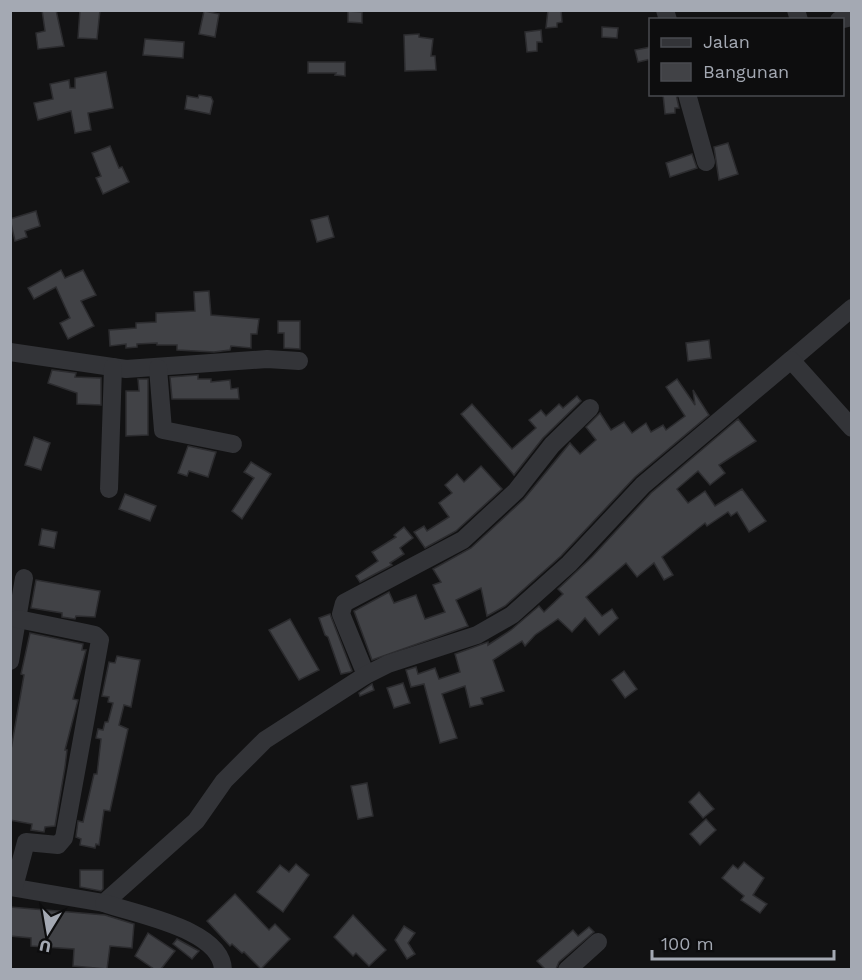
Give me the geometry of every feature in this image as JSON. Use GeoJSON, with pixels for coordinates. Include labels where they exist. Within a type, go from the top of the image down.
{"type":"FeatureCollection","features":[{"type":"Feature","properties":{"kind":"street"},"geometry":{"type":"LineString","coordinates":[[688,96],[706,162]]}},
{"type":"Feature","properties":{"kind":"street"},"geometry":{"type":"LineString","coordinates":[[104,903],[196,821],[224,781],[252,750],[286,725],[366,675],[388,664],[477,635],[512,615],[556,577],[643,485],[852,308]]}},
{"type":"Feature","properties":{"kind":"street"},"geometry":{"type":"LineString","coordinates":[[10,352],[113,367],[158,368],[267,359],[298,362]]}},
{"type":"Feature","properties":{"kind":"street"},"geometry":{"type":"LineString","coordinates":[[791,360],[852,428]]}},
{"type":"Feature","properties":{"kind":"street"},"geometry":{"type":"LineString","coordinates":[[109,489],[113,367]]}},
{"type":"Feature","properties":{"kind":"street"},"geometry":{"type":"LineString","coordinates":[[158,368],[163,430],[233,444]]}},
{"type":"Feature","properties":{"kind":"street"},"geometry":{"type":"LineString","coordinates":[[366,675],[341,614],[344,603],[388,582],[462,540],[516,492],[552,445],[590,408]]}},
{"type":"Feature","properties":{"kind":"street"},"geometry":{"type":"LineString","coordinates":[[10,662],[24,578]]}},
{"type":"Feature","properties":{"kind":"street"},"geometry":{"type":"LineString","coordinates":[[18,619],[95,635],[100,640],[64,838],[58,845],[18,841],[12,887],[104,903],[173,926],[210,942],[220,953],[223,969]]}},
{"type":"Feature","properties":{"kind":"street"},"geometry":{"type":"LineString","coordinates":[[567,969],[598,942]]}},
{"type":"Feature","properties":{"kind":"building"},"geometry":{"type":"Polygon","coordinates":[[[42,10],[56,10],[64,46],[38,49],[36,33],[45,31],[42,10]]]}},
{"type":"Feature","properties":{"kind":"building"},"geometry":{"type":"Polygon","coordinates":[[[80,10],[100,10],[97,39],[78,38],[80,10]]]}},
{"type":"Feature","properties":{"kind":"building"},"geometry":{"type":"Polygon","coordinates":[[[548,10],[561,10],[562,22],[557,23],[557,27],[546,28],[548,10]]]}},
{"type":"Feature","properties":{"kind":"building"},"geometry":{"type":"Polygon","coordinates":[[[204,11],[219,14],[215,37],[199,34],[204,11]]]}},
{"type":"Feature","properties":{"kind":"building"},"geometry":{"type":"Polygon","coordinates":[[[348,11],[362,12],[362,23],[348,22],[348,11]]]}},
{"type":"Feature","properties":{"kind":"building"},"geometry":{"type":"Polygon","coordinates":[[[602,27],[618,28],[617,38],[602,37],[602,27]]]}},
{"type":"Feature","properties":{"kind":"building"},"geometry":{"type":"Polygon","coordinates":[[[541,30],[542,42],[537,42],[537,51],[527,52],[525,32],[541,30]]]}},
{"type":"Feature","properties":{"kind":"building"},"geometry":{"type":"Polygon","coordinates":[[[419,34],[419,37],[433,39],[431,56],[435,56],[436,70],[405,71],[404,35],[419,34]]]}},
{"type":"Feature","properties":{"kind":"building"},"geometry":{"type":"Polygon","coordinates":[[[145,39],[184,42],[183,58],[143,55],[145,39]]]}},
{"type":"Feature","properties":{"kind":"building"},"geometry":{"type":"Polygon","coordinates":[[[649,47],[649,59],[638,62],[635,50],[649,47]]]}},
{"type":"Feature","properties":{"kind":"building"},"geometry":{"type":"Polygon","coordinates":[[[308,62],[345,62],[345,76],[335,75],[336,73],[308,73],[308,62]]]}},
{"type":"Feature","properties":{"kind":"building"},"geometry":{"type":"Polygon","coordinates":[[[106,72],[113,108],[88,113],[91,130],[75,133],[71,111],[38,120],[34,103],[53,99],[50,84],[69,80],[70,88],[75,88],[75,78],[106,72]]]}},
{"type":"Feature","properties":{"kind":"building"},"geometry":{"type":"Polygon","coordinates":[[[199,95],[211,97],[213,101],[210,114],[185,109],[187,96],[198,98],[199,95]]]}},
{"type":"Feature","properties":{"kind":"building"},"geometry":{"type":"Polygon","coordinates":[[[663,96],[676,96],[679,108],[675,108],[675,113],[665,114],[663,96]]]}},
{"type":"Feature","properties":{"kind":"building"},"geometry":{"type":"Polygon","coordinates":[[[728,143],[738,174],[719,180],[714,147],[728,143]]]}},
{"type":"Feature","properties":{"kind":"building"},"geometry":{"type":"Polygon","coordinates":[[[110,146],[119,168],[122,167],[129,182],[103,194],[96,178],[101,176],[92,153],[110,146]]]}},
{"type":"Feature","properties":{"kind":"building"},"geometry":{"type":"Polygon","coordinates":[[[692,154],[697,168],[670,177],[666,163],[692,154]]]}},
{"type":"Feature","properties":{"kind":"building"},"geometry":{"type":"Polygon","coordinates":[[[36,211],[40,226],[25,231],[27,237],[15,241],[10,219],[36,211]]]}},
{"type":"Feature","properties":{"kind":"building"},"geometry":{"type":"Polygon","coordinates":[[[328,216],[334,237],[317,242],[311,220],[328,216]]]}},
{"type":"Feature","properties":{"kind":"building"},"geometry":{"type":"Polygon","coordinates":[[[61,270],[65,278],[83,270],[96,295],[81,301],[94,326],[68,339],[60,323],[70,318],[56,287],[34,299],[28,288],[61,270]]]}},
{"type":"Feature","properties":{"kind":"building"},"geometry":{"type":"Polygon","coordinates":[[[209,291],[211,315],[259,319],[257,334],[251,334],[251,348],[231,346],[230,350],[214,352],[177,350],[177,345],[157,345],[157,343],[137,344],[137,347],[126,348],[126,344],[110,346],[109,330],[136,328],[136,323],[156,322],[156,313],[195,311],[194,292],[209,291]]]}},
{"type":"Feature","properties":{"kind":"building"},"geometry":{"type":"Polygon","coordinates":[[[278,321],[300,321],[300,349],[284,348],[284,333],[278,333],[278,321]]]}},
{"type":"Feature","properties":{"kind":"building"},"geometry":{"type":"Polygon","coordinates":[[[709,340],[711,358],[688,361],[686,343],[709,340]]]}},
{"type":"Feature","properties":{"kind":"building"},"geometry":{"type":"Polygon","coordinates":[[[52,370],[76,373],[75,377],[101,378],[101,405],[77,404],[77,393],[48,383],[52,370]]]}},
{"type":"Feature","properties":{"kind":"building"},"geometry":{"type":"Polygon","coordinates":[[[198,375],[198,379],[211,379],[211,382],[230,380],[231,389],[238,388],[239,399],[172,399],[170,377],[198,375]]]}},
{"type":"Feature","properties":{"kind":"building"},"geometry":{"type":"Polygon","coordinates":[[[138,379],[148,379],[148,435],[126,436],[126,391],[139,391],[138,379]]]}},
{"type":"Feature","properties":{"kind":"building"},"geometry":{"type":"Polygon","coordinates":[[[677,379],[695,405],[693,390],[709,415],[635,477],[561,556],[505,606],[487,616],[481,588],[456,600],[468,626],[372,660],[354,611],[389,592],[394,603],[416,595],[425,619],[445,612],[433,585],[441,582],[433,569],[471,548],[524,499],[570,443],[580,454],[596,440],[586,427],[600,413],[611,430],[624,422],[632,433],[646,423],[651,432],[663,425],[666,430],[685,416],[666,387],[677,379]]]}},
{"type":"Feature","properties":{"kind":"building"},"geometry":{"type":"Polygon","coordinates":[[[577,396],[581,401],[543,438],[514,475],[461,414],[472,404],[512,449],[536,428],[529,420],[541,410],[546,416],[559,404],[563,408],[577,396]]]}},
{"type":"Feature","properties":{"kind":"building"},"geometry":{"type":"Polygon","coordinates":[[[738,419],[756,441],[719,465],[725,473],[710,485],[698,471],[677,489],[688,503],[705,491],[715,506],[742,489],[766,521],[749,532],[737,512],[731,516],[728,512],[707,526],[705,523],[662,557],[673,575],[664,580],[654,563],[637,577],[626,563],[586,597],[602,616],[612,609],[618,618],[599,635],[585,618],[572,632],[558,619],[535,635],[525,646],[522,641],[493,660],[504,691],[481,698],[483,704],[470,707],[465,686],[442,694],[457,738],[440,743],[424,684],[411,687],[406,670],[416,667],[418,674],[435,668],[439,679],[460,672],[455,654],[488,642],[488,645],[511,630],[539,606],[544,612],[563,594],[558,589],[592,557],[651,493],[738,419]]]}},
{"type":"Feature","properties":{"kind":"building"},"geometry":{"type":"Polygon","coordinates":[[[34,437],[50,443],[41,470],[25,465],[34,437]]]}},
{"type":"Feature","properties":{"kind":"building"},"geometry":{"type":"Polygon","coordinates":[[[188,446],[216,452],[208,477],[189,471],[187,476],[178,473],[188,446]]]}},
{"type":"Feature","properties":{"kind":"building"},"geometry":{"type":"Polygon","coordinates":[[[251,462],[271,474],[242,519],[232,511],[254,478],[244,472],[251,462]]]}},
{"type":"Feature","properties":{"kind":"building"},"geometry":{"type":"Polygon","coordinates":[[[481,466],[502,489],[456,531],[425,548],[414,532],[424,526],[427,531],[449,517],[439,503],[452,493],[445,485],[457,474],[464,482],[481,466]]]}},
{"type":"Feature","properties":{"kind":"building"},"geometry":{"type":"Polygon","coordinates":[[[125,494],[156,506],[150,521],[119,509],[125,494]]]}},
{"type":"Feature","properties":{"kind":"building"},"geometry":{"type":"Polygon","coordinates":[[[404,527],[413,538],[400,548],[404,554],[390,563],[392,565],[360,582],[356,576],[378,561],[372,552],[396,537],[394,535],[404,527]]]}},
{"type":"Feature","properties":{"kind":"building"},"geometry":{"type":"Polygon","coordinates":[[[42,529],[57,532],[54,548],[39,545],[42,529]]]}},
{"type":"Feature","properties":{"kind":"building"},"geometry":{"type":"Polygon","coordinates":[[[36,580],[100,591],[95,617],[76,616],[75,619],[62,617],[62,613],[31,608],[36,580]]]}},
{"type":"Feature","properties":{"kind":"building"},"geometry":{"type":"Polygon","coordinates":[[[330,614],[352,671],[350,672],[341,674],[319,618],[330,614]]]}},
{"type":"Feature","properties":{"kind":"building"},"geometry":{"type":"Polygon","coordinates":[[[290,619],[319,670],[299,680],[269,630],[290,619]]]}},
{"type":"Feature","properties":{"kind":"building"},"geometry":{"type":"Polygon","coordinates":[[[30,633],[83,644],[82,650],[86,650],[73,699],[78,700],[65,750],[67,750],[65,767],[55,826],[45,827],[44,832],[31,830],[32,824],[10,820],[10,755],[24,675],[21,674],[30,633]]]}},
{"type":"Feature","properties":{"kind":"building"},"geometry":{"type":"Polygon","coordinates":[[[117,656],[140,660],[131,707],[124,705],[119,725],[128,729],[110,811],[104,810],[99,845],[96,844],[95,848],[80,845],[81,839],[76,837],[78,821],[83,822],[94,774],[97,774],[101,739],[96,738],[98,729],[103,730],[105,722],[108,722],[113,703],[108,702],[109,697],[102,696],[109,662],[115,663],[117,656]]]}},
{"type":"Feature","properties":{"kind":"building"},"geometry":{"type":"Polygon","coordinates":[[[624,671],[637,689],[625,698],[612,680],[624,671]]]}},
{"type":"Feature","properties":{"kind":"building"},"geometry":{"type":"Polygon","coordinates":[[[403,683],[410,703],[394,708],[387,688],[403,683]]]}},
{"type":"Feature","properties":{"kind":"building"},"geometry":{"type":"Polygon","coordinates":[[[372,684],[374,690],[360,696],[359,693],[372,684]]]}},
{"type":"Feature","properties":{"kind":"building"},"geometry":{"type":"Polygon","coordinates":[[[367,783],[373,816],[358,819],[351,786],[367,783]]]}},
{"type":"Feature","properties":{"kind":"building"},"geometry":{"type":"Polygon","coordinates":[[[699,792],[714,809],[703,818],[689,802],[699,792]]]}},
{"type":"Feature","properties":{"kind":"building"},"geometry":{"type":"Polygon","coordinates":[[[706,819],[716,830],[700,845],[690,834],[706,819]]]}},
{"type":"Feature","properties":{"kind":"building"},"geometry":{"type":"Polygon","coordinates":[[[744,862],[764,878],[753,895],[767,904],[760,913],[741,900],[744,896],[722,878],[733,865],[738,869],[744,862]]]}},
{"type":"Feature","properties":{"kind":"building"},"geometry":{"type":"Polygon","coordinates":[[[296,864],[309,875],[283,912],[257,892],[280,865],[289,872],[296,864]]]}},
{"type":"Feature","properties":{"kind":"building"},"geometry":{"type":"Polygon","coordinates":[[[80,870],[103,870],[103,889],[101,891],[80,887],[80,870]]]}},
{"type":"Feature","properties":{"kind":"building"},"geometry":{"type":"Polygon","coordinates":[[[235,894],[269,930],[275,924],[290,939],[261,969],[244,952],[242,953],[232,944],[230,946],[207,921],[235,894]]]}},
{"type":"Feature","properties":{"kind":"building"},"geometry":{"type":"Polygon","coordinates":[[[10,907],[105,915],[134,924],[132,948],[110,946],[107,969],[73,966],[74,949],[31,946],[31,938],[10,936],[10,907]]]}},
{"type":"Feature","properties":{"kind":"building"},"geometry":{"type":"Polygon","coordinates":[[[353,915],[386,950],[369,966],[356,953],[353,956],[334,937],[353,915]]]}},
{"type":"Feature","properties":{"kind":"building"},"geometry":{"type":"Polygon","coordinates":[[[404,926],[415,933],[408,943],[415,954],[407,959],[395,940],[404,926]]]}},
{"type":"Feature","properties":{"kind":"building"},"geometry":{"type":"Polygon","coordinates":[[[589,927],[594,932],[559,962],[556,969],[545,969],[537,961],[573,930],[578,936],[589,927]]]}},
{"type":"Feature","properties":{"kind":"building"},"geometry":{"type":"Polygon","coordinates":[[[148,933],[175,951],[161,969],[154,969],[135,956],[148,933]]]}},
{"type":"Feature","properties":{"kind":"building"},"geometry":{"type":"Polygon","coordinates":[[[177,939],[199,951],[192,959],[173,944],[177,939]]]}}]}
